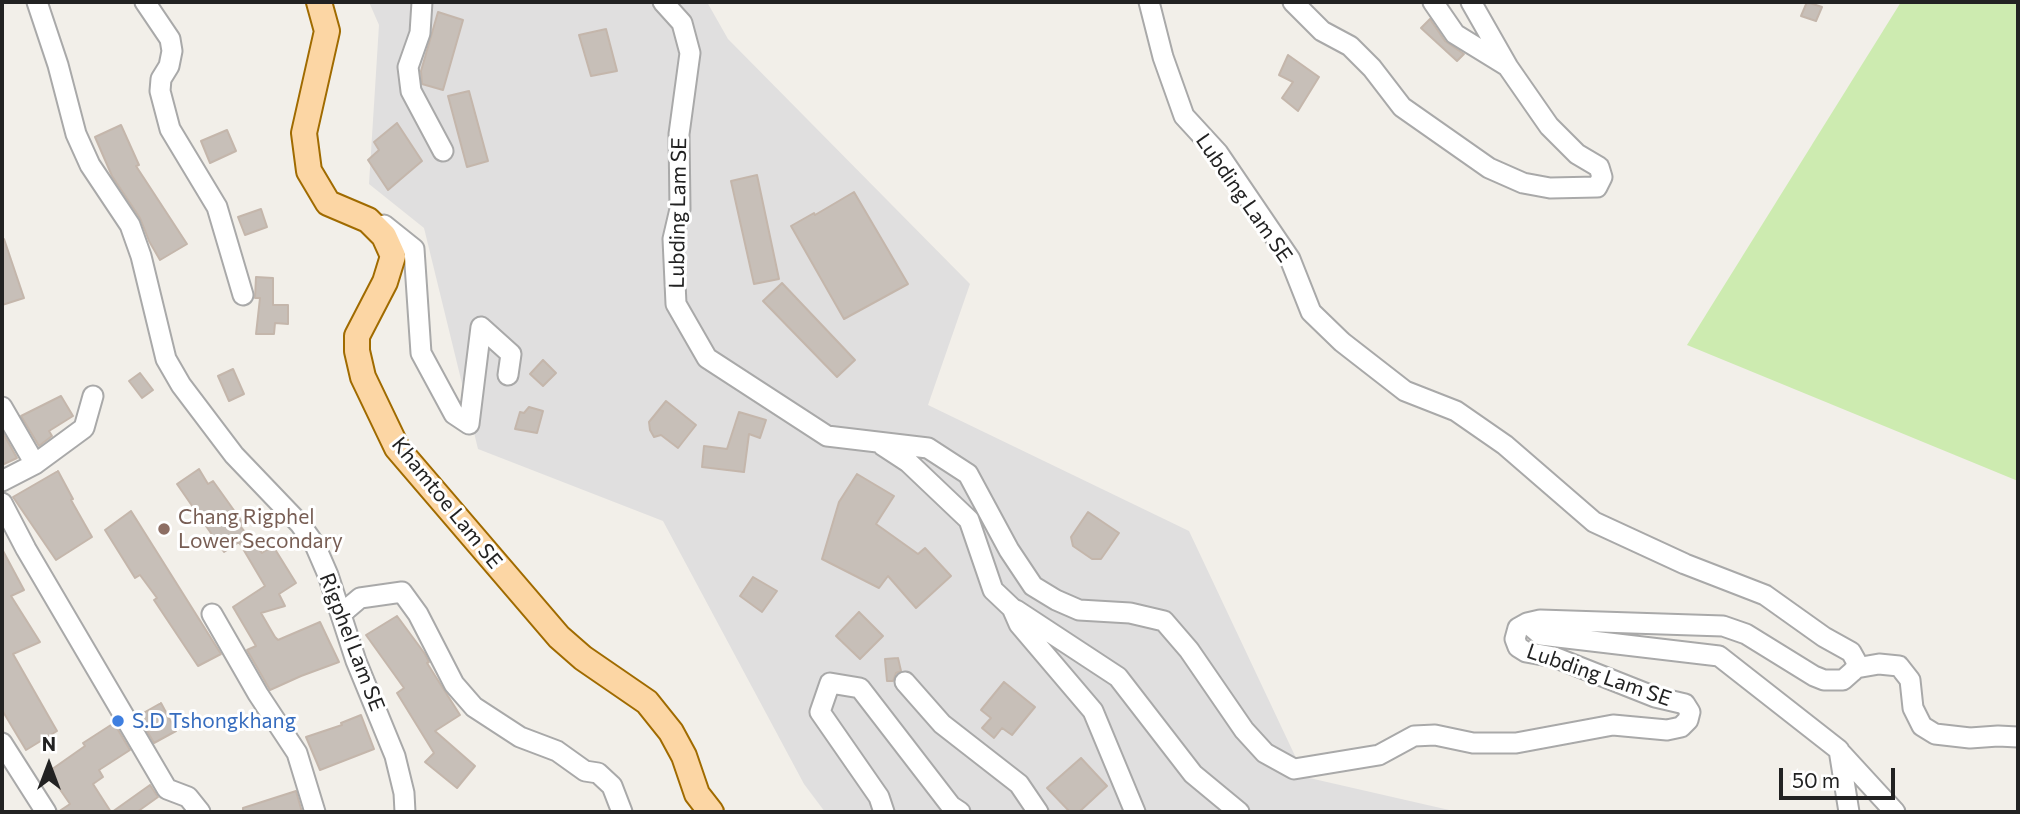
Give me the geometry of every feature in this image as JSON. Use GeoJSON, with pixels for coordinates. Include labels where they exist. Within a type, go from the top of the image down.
{"type":"FeatureCollection","features":[{"type":"Feature","properties":{"kind":"main road"},"geometry":{"type":"LineString","coordinates":[[319,2],[327,31],[304,133],[309,171],[328,203],[368,220],[377,228]]}},
{"type":"Feature","properties":{"kind":"main road","name":"Khamtoe Lam SE"},"geometry":{"type":"LineString","coordinates":[[377,228],[384,236],[393,256],[384,282],[356,335],[356,351],[363,377],[397,448],[559,636],[583,658],[647,702],[671,732],[684,756],[697,794],[712,812]]}},
{"type":"Feature","properties":{"kind":"street","name":"Rigphel Lam SE"},"geometry":{"type":"LineString","coordinates":[[37,2],[58,65],[76,134],[90,165],[130,225],[141,256],[166,359],[181,385],[234,455],[300,524],[315,545],[356,661],[395,756],[404,793],[405,812]]}},
{"type":"Feature","properties":{"kind":"street"},"geometry":{"type":"LineString","coordinates":[[145,2],[170,38],[172,51],[169,66],[161,79],[160,91],[170,129],[217,208],[243,295]]}},
{"type":"Feature","properties":{"kind":"street"},"geometry":{"type":"LineString","coordinates":[[422,2],[420,33],[408,67],[411,91],[443,151]]}},
{"type":"Feature","properties":{"kind":"street","name":"Lubding Lam SE"},"geometry":{"type":"LineString","coordinates":[[663,2],[682,23],[690,54],[679,134],[680,209],[673,239],[676,304],[707,358],[827,436],[928,448],[968,474],[1009,550],[1033,586],[1080,610],[1130,613],[1164,621],[1189,650],[1244,730],[1265,753],[1294,769],[1379,755],[1414,736],[1435,734],[1473,743],[1516,743],[1613,725],[1667,730],[1681,727],[1688,720],[1690,712],[1685,704],[1655,697],[1554,657],[1526,652],[1518,647],[1515,639],[1518,628],[1540,620],[1723,626],[1746,634],[1824,680],[1843,680],[1856,668],[1851,652],[1824,637],[1765,595],[1685,564],[1594,522],[1505,445],[1456,411],[1405,391],[1342,342],[1311,312],[1290,259],[1218,153],[1184,116],[1163,57],[1149,2]]}},
{"type":"Feature","properties":{"kind":"street"},"geometry":{"type":"LineString","coordinates":[[1293,2],[1322,31],[1350,46],[1372,68],[1402,107],[1489,168],[1523,183],[1550,188],[1597,187],[1602,177],[1600,167],[1577,154],[1549,126],[1508,67],[1471,2]]}},
{"type":"Feature","properties":{"kind":"street"},"geometry":{"type":"LineString","coordinates":[[1433,2],[1455,34],[1508,67]]}},
{"type":"Feature","properties":{"kind":"street"},"geometry":{"type":"LineString","coordinates":[[377,228],[384,225],[414,249],[421,353],[454,414],[469,424],[481,327],[511,354],[508,375]]}},
{"type":"Feature","properties":{"kind":"street"},"geometry":{"type":"LineString","coordinates":[[2,481],[35,464],[84,428],[93,396]]}},
{"type":"Feature","properties":{"kind":"street"},"geometry":{"type":"LineString","coordinates":[[2,407],[35,464]]}},
{"type":"Feature","properties":{"kind":"street"},"geometry":{"type":"LineString","coordinates":[[878,443],[908,462],[969,520],[993,590],[1012,608],[1118,677],[1193,774],[1232,808]]}},
{"type":"Feature","properties":{"kind":"street"},"geometry":{"type":"LineString","coordinates":[[2,503],[26,549],[167,789],[188,797],[200,812]]}},
{"type":"Feature","properties":{"kind":"street"},"geometry":{"type":"LineString","coordinates":[[341,614],[360,598],[402,592],[418,614],[454,684],[474,707],[520,737],[557,751],[585,771],[598,773],[612,786],[622,812]]}},
{"type":"Feature","properties":{"kind":"street"},"geometry":{"type":"LineString","coordinates":[[1012,608],[1019,624],[1093,711],[1135,812]]}},
{"type":"Feature","properties":{"kind":"street"},"geometry":{"type":"LineString","coordinates":[[212,614],[258,694],[297,753],[315,812]]}},
{"type":"Feature","properties":{"kind":"street"},"geometry":{"type":"LineString","coordinates":[[1527,623],[1541,635],[1719,656],[1839,750],[1895,812]]}},
{"type":"Feature","properties":{"kind":"street"},"geometry":{"type":"LineString","coordinates":[[1856,668],[1879,664],[1899,666],[1910,680],[1913,708],[1922,726],[1935,734],[1970,738],[2018,737]]}},
{"type":"Feature","properties":{"kind":"street"},"geometry":{"type":"LineString","coordinates":[[884,812],[878,797],[820,712],[830,682],[860,688],[951,806],[960,812]]}},
{"type":"Feature","properties":{"kind":"street"},"geometry":{"type":"LineString","coordinates":[[905,682],[942,724],[1019,784],[1038,812]]}},
{"type":"Feature","properties":{"kind":"street"},"geometry":{"type":"LineString","coordinates":[[3,750],[46,812]]}},
{"type":"Feature","properties":{"kind":"street"},"geometry":{"type":"LineString","coordinates":[[1839,750],[1849,812]]}},
{"type":"Feature","properties":{"kind":"shaded area"},"geometry":{"type":"Polygon","coordinates":[[[369,2],[707,2],[728,39],[970,284],[928,405],[1189,531],[1305,777],[1458,812],[825,812],[804,784],[663,521],[478,449],[424,228],[369,184],[379,25],[369,2]]]}},
{"type":"Feature","properties":{"kind":"green space"},"geometry":{"type":"Polygon","coordinates":[[[1901,2],[2018,2],[2018,481],[1687,345],[1901,2]]]}},
{"type":"Feature","properties":{"kind":"building"},"geometry":{"type":"Polygon","coordinates":[[[1807,2],[1822,7],[1816,21],[1801,16],[1807,2]]]}},
{"type":"Feature","properties":{"kind":"building"},"geometry":{"type":"Polygon","coordinates":[[[438,12],[463,20],[443,90],[422,84],[421,71],[438,12]]]}},
{"type":"Feature","properties":{"kind":"building"},"geometry":{"type":"Polygon","coordinates":[[[1430,19],[1445,41],[1464,54],[1457,61],[1421,28],[1430,19]]]}},
{"type":"Feature","properties":{"kind":"building"},"geometry":{"type":"Polygon","coordinates":[[[606,29],[617,71],[591,76],[579,35],[606,29]]]}},
{"type":"Feature","properties":{"kind":"building"},"geometry":{"type":"Polygon","coordinates":[[[1288,55],[1319,77],[1298,111],[1282,98],[1293,82],[1279,75],[1288,55]]]}},
{"type":"Feature","properties":{"kind":"building"},"geometry":{"type":"Polygon","coordinates":[[[469,91],[488,161],[467,167],[448,96],[469,91]]]}},
{"type":"Feature","properties":{"kind":"building"},"geometry":{"type":"Polygon","coordinates":[[[397,123],[422,161],[388,190],[368,160],[379,150],[374,142],[397,123]]]}},
{"type":"Feature","properties":{"kind":"building"},"geometry":{"type":"Polygon","coordinates":[[[121,125],[139,165],[136,166],[187,244],[160,260],[140,218],[112,176],[95,137],[121,125]]]}},
{"type":"Feature","properties":{"kind":"building"},"geometry":{"type":"Polygon","coordinates":[[[227,130],[236,151],[210,163],[201,141],[227,130]]]}},
{"type":"Feature","properties":{"kind":"building"},"geometry":{"type":"Polygon","coordinates":[[[757,175],[779,279],[754,284],[731,181],[757,175]]]}},
{"type":"Feature","properties":{"kind":"building"},"geometry":{"type":"Polygon","coordinates":[[[854,192],[908,284],[844,319],[791,226],[854,192]]]}},
{"type":"Feature","properties":{"kind":"building"},"geometry":{"type":"Polygon","coordinates":[[[261,209],[267,227],[245,235],[238,217],[261,209]]]}},
{"type":"Feature","properties":{"kind":"building"},"geometry":{"type":"Polygon","coordinates":[[[2,239],[24,298],[2,305],[2,239]]]}},
{"type":"Feature","properties":{"kind":"building"},"geometry":{"type":"Polygon","coordinates":[[[256,277],[273,278],[273,305],[288,305],[288,324],[275,323],[274,334],[256,334],[260,298],[255,298],[256,277]]]}},
{"type":"Feature","properties":{"kind":"building"},"geometry":{"type":"Polygon","coordinates":[[[782,283],[855,360],[837,377],[763,301],[782,283]]]}},
{"type":"Feature","properties":{"kind":"building"},"geometry":{"type":"Polygon","coordinates":[[[543,360],[556,373],[543,386],[530,374],[543,360]]]}},
{"type":"Feature","properties":{"kind":"building"},"geometry":{"type":"Polygon","coordinates":[[[233,369],[244,394],[229,401],[218,376],[233,369]]]}},
{"type":"Feature","properties":{"kind":"building"},"geometry":{"type":"Polygon","coordinates":[[[140,373],[153,390],[142,398],[129,381],[140,373]]]}},
{"type":"Feature","properties":{"kind":"building"},"geometry":{"type":"Polygon","coordinates":[[[61,396],[73,416],[49,431],[52,436],[39,446],[21,416],[61,396]]]}},
{"type":"Feature","properties":{"kind":"building"},"geometry":{"type":"Polygon","coordinates":[[[666,401],[696,425],[678,448],[661,435],[654,437],[650,430],[649,422],[666,401]]]}},
{"type":"Feature","properties":{"kind":"building"},"geometry":{"type":"Polygon","coordinates":[[[529,407],[543,411],[537,433],[515,429],[520,412],[524,413],[529,407]]]}},
{"type":"Feature","properties":{"kind":"building"},"geometry":{"type":"Polygon","coordinates":[[[739,412],[766,420],[760,438],[749,434],[744,472],[702,467],[704,446],[727,449],[739,412]]]}},
{"type":"Feature","properties":{"kind":"building"},"geometry":{"type":"Polygon","coordinates":[[[2,431],[17,458],[2,465],[2,431]]]}},
{"type":"Feature","properties":{"kind":"building"},"geometry":{"type":"Polygon","coordinates":[[[199,469],[208,484],[213,481],[243,523],[240,526],[262,553],[273,546],[296,583],[279,594],[285,606],[261,613],[275,637],[278,640],[320,622],[339,662],[270,690],[247,650],[256,646],[233,607],[265,586],[239,542],[224,552],[177,484],[199,469]]]}},
{"type":"Feature","properties":{"kind":"building"},"geometry":{"type":"Polygon","coordinates":[[[58,471],[92,537],[56,560],[13,497],[58,471]]]}},
{"type":"Feature","properties":{"kind":"building"},"geometry":{"type":"Polygon","coordinates":[[[857,474],[894,496],[876,524],[918,554],[925,548],[951,576],[916,608],[888,576],[879,588],[822,559],[839,502],[857,474]]]}},
{"type":"Feature","properties":{"kind":"building"},"geometry":{"type":"Polygon","coordinates":[[[131,511],[221,654],[198,666],[154,600],[157,598],[140,575],[135,578],[105,530],[131,511]]]}},
{"type":"Feature","properties":{"kind":"building"},"geometry":{"type":"Polygon","coordinates":[[[1088,512],[1119,533],[1101,559],[1092,559],[1073,546],[1071,537],[1088,512]]]}},
{"type":"Feature","properties":{"kind":"building"},"geometry":{"type":"Polygon","coordinates":[[[2,549],[24,590],[11,596],[40,642],[13,654],[57,731],[26,750],[2,710],[2,549]]]}},
{"type":"Feature","properties":{"kind":"building"},"geometry":{"type":"Polygon","coordinates":[[[753,577],[777,591],[762,612],[740,596],[753,577]]]}},
{"type":"Feature","properties":{"kind":"building"},"geometry":{"type":"Polygon","coordinates":[[[859,612],[883,636],[860,659],[836,636],[859,612]]]}},
{"type":"Feature","properties":{"kind":"building"},"geometry":{"type":"Polygon","coordinates":[[[397,616],[425,654],[429,662],[427,663],[460,715],[435,731],[475,766],[457,788],[425,762],[434,753],[397,693],[404,688],[366,635],[397,616]]]}},
{"type":"Feature","properties":{"kind":"building"},"geometry":{"type":"Polygon","coordinates":[[[898,658],[901,671],[896,673],[893,681],[887,681],[885,659],[898,658]]]}},
{"type":"Feature","properties":{"kind":"building"},"geometry":{"type":"Polygon","coordinates":[[[1004,682],[1035,707],[1012,735],[1002,728],[994,738],[982,728],[991,718],[981,710],[1004,682]]]}},
{"type":"Feature","properties":{"kind":"building"},"geometry":{"type":"Polygon","coordinates":[[[161,703],[176,731],[154,743],[138,716],[161,703]]]}},
{"type":"Feature","properties":{"kind":"building"},"geometry":{"type":"Polygon","coordinates":[[[361,715],[374,749],[320,770],[306,737],[342,725],[341,723],[361,715]]]}},
{"type":"Feature","properties":{"kind":"building"},"geometry":{"type":"Polygon","coordinates":[[[114,723],[130,750],[99,770],[103,777],[93,784],[111,812],[58,812],[70,804],[48,772],[85,746],[83,743],[114,723]]]}},
{"type":"Feature","properties":{"kind":"building"},"geometry":{"type":"Polygon","coordinates":[[[1081,758],[1107,786],[1079,812],[1070,812],[1047,788],[1081,758]]]}},
{"type":"Feature","properties":{"kind":"building"},"geometry":{"type":"Polygon","coordinates":[[[150,785],[158,797],[137,812],[112,812],[150,785]]]}},
{"type":"Feature","properties":{"kind":"building"},"geometry":{"type":"Polygon","coordinates":[[[296,791],[302,812],[243,812],[243,808],[296,791]]]}},
{"type":"Feature","properties":{"kind":"place","name":"Chang Rigphel Lower Secondary"},"geometry":{"type":"Point","coordinates":[164,529]}},
{"type":"Feature","properties":{"kind":"place","name":"S.D Tshongkhang"},"geometry":{"type":"Point","coordinates":[118,721]}}]}
